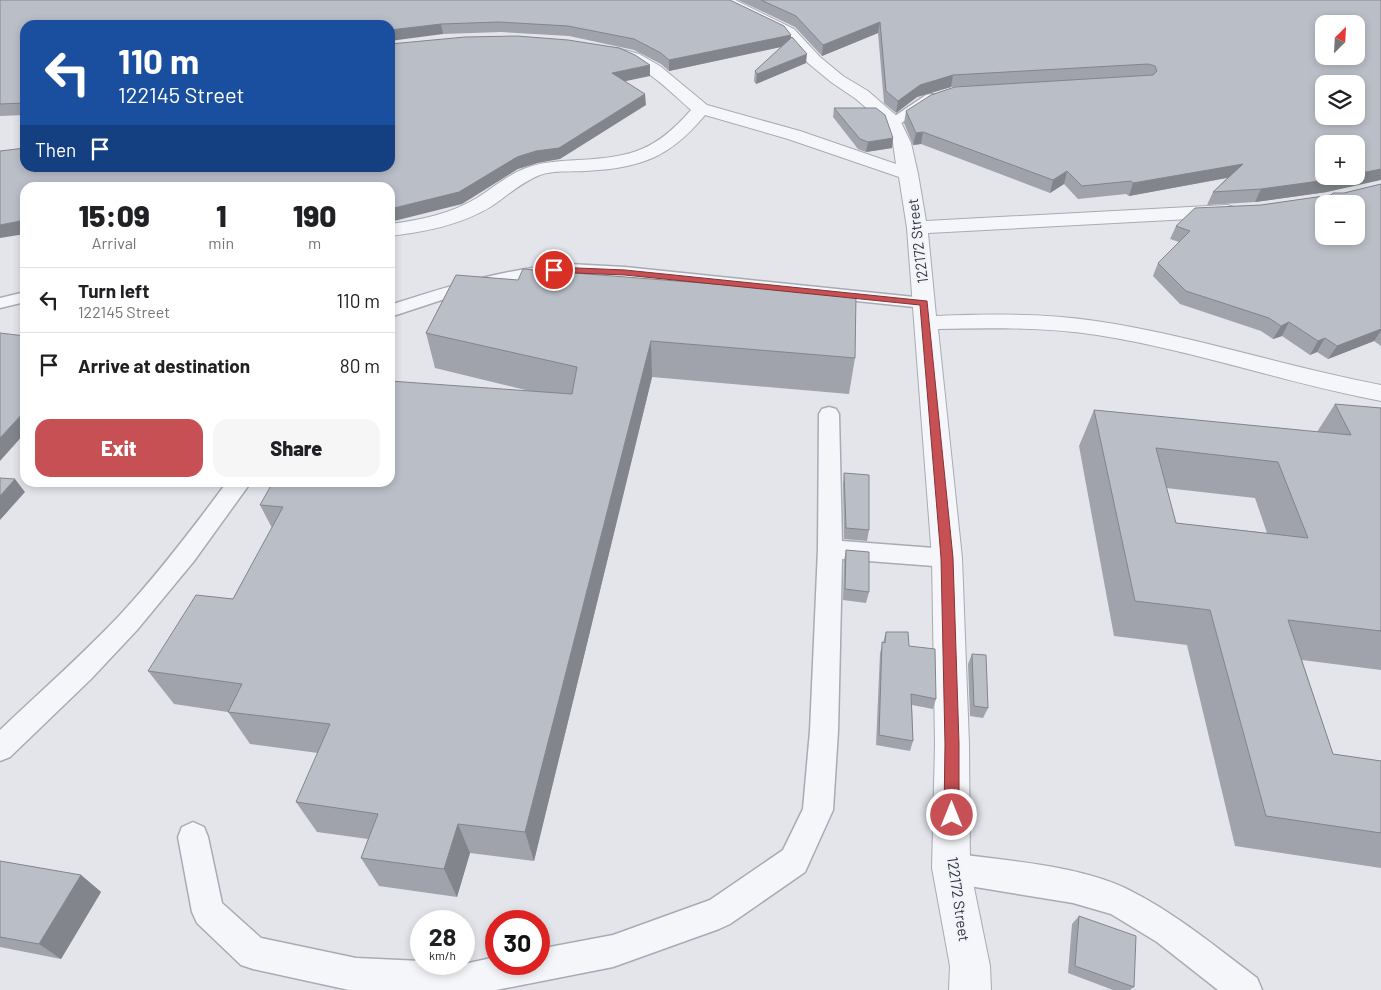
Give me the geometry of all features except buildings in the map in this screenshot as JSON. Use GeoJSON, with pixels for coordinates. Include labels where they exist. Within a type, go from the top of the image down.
{"type":"FeatureCollection","features":[{"type":"Feature","properties":{"kind":"street"},"geometry":{"type":"LineString","coordinates":[[724,0],[788,32],[814,60],[862,95],[893,122]]}},
{"type":"Feature","properties":{"kind":"street"},"geometry":{"type":"LineString","coordinates":[[604,50],[634,57],[654,69],[701,109],[803,138],[909,174]]}},
{"type":"Feature","properties":{"kind":"street"},"geometry":{"type":"LineString","coordinates":[[395,230],[416,228],[448,219],[476,206],[516,178],[532,171],[545,168],[632,162],[658,151],[678,136],[701,109]]}},
{"type":"Feature","properties":{"kind":"street","name":"122172 Street"},"geometry":{"type":"LineString","coordinates":[[893,122],[902,144],[909,174],[917,228],[947,558],[952,744],[952,868],[970,966],[970,990]]}},
{"type":"Feature","properties":{"kind":"street"},"geometry":{"type":"LineString","coordinates":[[917,228],[1245,210]]}},
{"type":"Feature","properties":{"kind":"street"},"geometry":{"type":"LineString","coordinates":[[925,313],[1046,322],[1097,328],[1174,343],[1269,368],[1381,393]]}},
{"type":"Feature","properties":{"kind":"lane"},"geometry":{"type":"LineString","coordinates":[[893,122],[923,102],[942,95]]}},
{"type":"Feature","properties":{"kind":"lane"},"geometry":{"type":"LineString","coordinates":[[395,309],[471,285],[538,270],[569,269],[635,273],[925,313]]}},
{"type":"Feature","properties":{"kind":"lane"},"geometry":{"type":"LineString","coordinates":[[0,303],[20,298]]}},
{"type":"Feature","properties":{"kind":"lane"},"geometry":{"type":"LineString","coordinates":[[194,837],[208,912],[253,953],[356,975],[467,979],[613,951],[720,913],[794,861],[818,810],[824,730],[830,549],[829,414]]}},
{"type":"Feature","properties":{"kind":"lane"},"geometry":{"type":"LineString","coordinates":[[0,748],[55,697],[128,623],[236,487]]}},
{"type":"Feature","properties":{"kind":"lane"},"geometry":{"type":"LineString","coordinates":[[830,549],[947,558]]}},
{"type":"Feature","properties":{"kind":"lane"},"geometry":{"type":"LineString","coordinates":[[952,868],[1073,887],[1118,901],[1168,931],[1245,990]]}},
{"type":"Feature","properties":{"kind":"route"},"geometry":{"type":"LineString","coordinates":[[554,270],[625,272],[924,303],[947,558],[952,815]]}}]}
